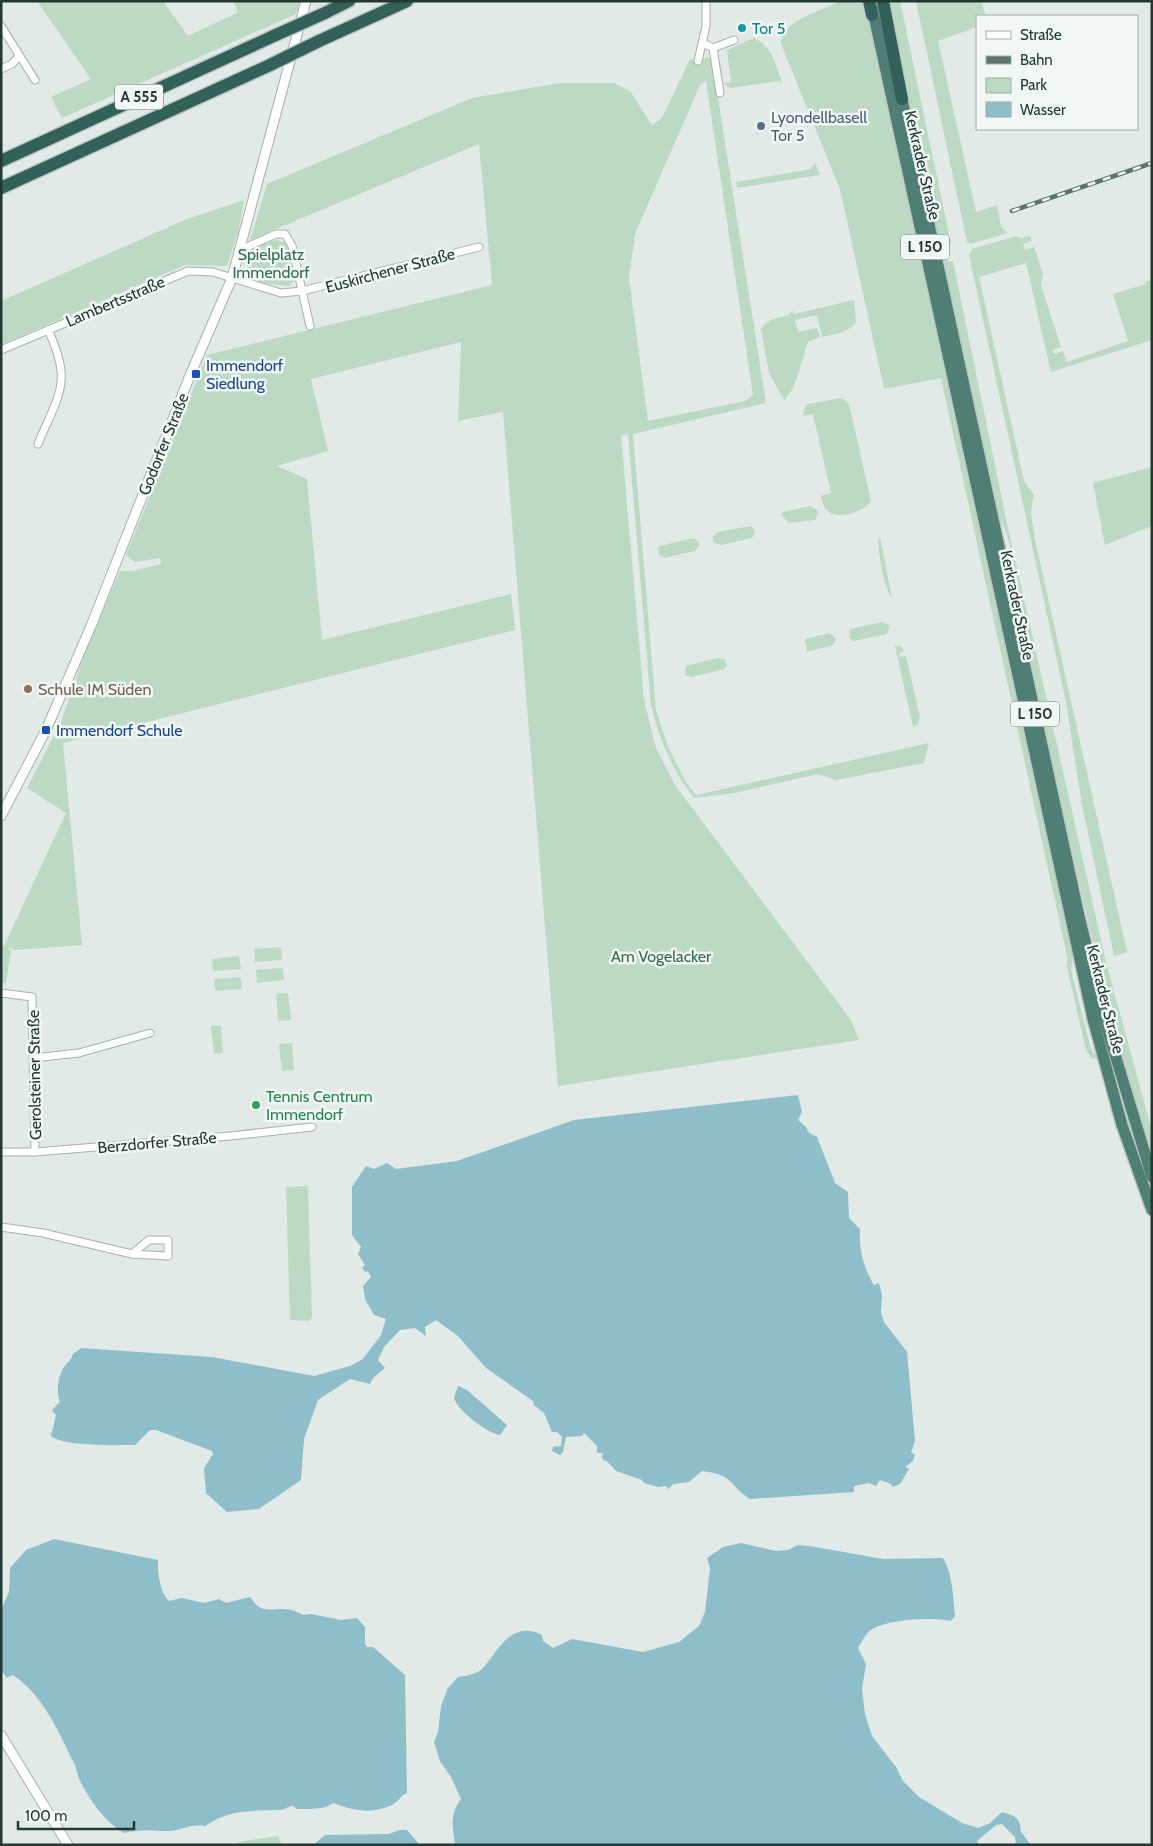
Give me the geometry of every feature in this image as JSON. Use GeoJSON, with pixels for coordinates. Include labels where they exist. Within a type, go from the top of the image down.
{"type":"FeatureCollection","features":[{"type":"Feature","properties":{"kind":"highway","name":"A 555"},"geometry":{"type":"LineString","coordinates":[[1,161],[349,1]]}},
{"type":"Feature","properties":{"kind":"highway","name":"A 555"},"geometry":{"type":"LineString","coordinates":[[1,188],[407,1]]}},
{"type":"Feature","properties":{"kind":"highway"},"geometry":{"type":"LineString","coordinates":[[870,1],[872,15]]}},
{"type":"Feature","properties":{"kind":"highway","name":"Kerkrader Straße"},"geometry":{"type":"LineString","coordinates":[[878,1],[902,99],[1079,916],[1103,1015],[1152,1177]]}},
{"type":"Feature","properties":{"kind":"highway"},"geometry":{"type":"LineString","coordinates":[[883,1],[902,99]]}},
{"type":"Feature","properties":{"kind":"highway","name":"Kerkrader Straße"},"geometry":{"type":"LineString","coordinates":[[872,15],[1091,1010],[1122,1125],[1152,1210]]}},
{"type":"Feature","properties":{"kind":"street","name":"Godorfer Straße"},"geometry":{"type":"LineString","coordinates":[[1,816],[46,730],[91,626],[191,373],[232,278],[306,1]]}},
{"type":"Feature","properties":{"kind":"street"},"geometry":{"type":"LineString","coordinates":[[698,61],[706,26],[706,1]]}},
{"type":"Feature","properties":{"kind":"street"},"geometry":{"type":"LineString","coordinates":[[1,26],[17,49],[18,57],[35,80]]}},
{"type":"Feature","properties":{"kind":"street"},"geometry":{"type":"LineString","coordinates":[[713,48],[734,40]]}},
{"type":"Feature","properties":{"kind":"street"},"geometry":{"type":"LineString","coordinates":[[703,42],[713,48]]}},
{"type":"Feature","properties":{"kind":"street"},"geometry":{"type":"LineString","coordinates":[[713,48],[720,93]]}},
{"type":"Feature","properties":{"kind":"street"},"geometry":{"type":"LineString","coordinates":[[1,69],[12,64],[18,57]]}},
{"type":"Feature","properties":{"kind":"street","name":"Euskirchener Straße"},"geometry":{"type":"LineString","coordinates":[[240,250],[276,234],[285,234],[292,246],[310,326]]}},
{"type":"Feature","properties":{"kind":"street","name":"Euskirchener Straße"},"geometry":{"type":"LineString","coordinates":[[232,278],[281,292],[302,292],[479,247]]}},
{"type":"Feature","properties":{"kind":"street","name":"Lambertsstraße"},"geometry":{"type":"LineString","coordinates":[[1,350],[180,273],[213,272],[232,278]]}},
{"type":"Feature","properties":{"kind":"street"},"geometry":{"type":"LineString","coordinates":[[38,444],[61,388],[63,378],[61,358],[48,330]]}},
{"type":"Feature","properties":{"kind":"street","name":"Gerolsteiner Straße"},"geometry":{"type":"LineString","coordinates":[[1,993],[32,997],[36,1152]]}},
{"type":"Feature","properties":{"kind":"street"},"geometry":{"type":"LineString","coordinates":[[33,1058],[78,1053],[150,1033]]}},
{"type":"Feature","properties":{"kind":"street","name":"Berzdorfer Straße"},"geometry":{"type":"LineString","coordinates":[[1,1152],[36,1152],[230,1136],[312,1127]]}},
{"type":"Feature","properties":{"kind":"street"},"geometry":{"type":"LineString","coordinates":[[1,1227],[43,1233],[132,1254],[168,1256],[168,1240],[150,1240],[132,1254]]}},
{"type":"Feature","properties":{"kind":"street"},"geometry":{"type":"LineString","coordinates":[[1,1735],[68,1845]]}},
{"type":"Feature","properties":{"kind":"green space"},"geometry":{"type":"Polygon","coordinates":[[[37,1],[163,1],[188,36],[237,13],[237,8],[233,1],[300,1],[296,14],[62,118],[51,97],[91,79],[37,1]]]}},
{"type":"Feature","properties":{"kind":"green space"},"geometry":{"type":"Polygon","coordinates":[[[841,1],[864,1],[1073,957],[1071,970],[1091,1049],[1098,1058],[1092,1059],[1086,1050],[941,378],[884,389],[840,189],[781,44],[788,28],[795,22],[841,1]]]}},
{"type":"Feature","properties":{"kind":"green space"},"geometry":{"type":"Polygon","coordinates":[[[887,1],[900,1],[951,244],[945,246],[948,262],[953,261],[1006,519],[1106,962],[1152,1131],[1152,1161],[1098,964],[1068,833],[1024,634],[1010,545],[999,517],[887,1]]]}},
{"type":"Feature","properties":{"kind":"green space"},"geometry":{"type":"Polygon","coordinates":[[[916,1],[981,1],[986,15],[976,15],[976,27],[938,41],[976,212],[997,205],[1001,227],[1008,233],[970,244],[967,242],[916,1]]]}},
{"type":"Feature","properties":{"kind":"green space"},"geometry":{"type":"Polygon","coordinates":[[[754,38],[766,46],[770,52],[783,85],[780,81],[730,88],[723,83],[731,82],[727,50],[754,38]]]}},
{"type":"Feature","properties":{"kind":"green space","name":"Am Vogelacker"},"geometry":{"type":"Polygon","coordinates":[[[708,57],[712,60],[766,403],[633,434],[656,710],[668,747],[686,782],[696,795],[929,743],[924,763],[836,780],[818,774],[735,793],[694,798],[679,777],[668,754],[658,730],[651,705],[628,434],[621,435],[644,700],[656,748],[675,785],[851,1020],[859,1040],[558,1086],[503,412],[458,421],[461,342],[311,379],[328,451],[277,466],[307,479],[322,640],[511,594],[515,630],[63,743],[82,945],[16,950],[6,947],[11,950],[6,983],[1,982],[1,946],[4,946],[66,813],[27,788],[61,722],[86,650],[120,571],[133,571],[161,564],[160,558],[135,562],[126,555],[207,355],[492,285],[479,144],[250,240],[267,184],[472,98],[560,83],[614,83],[630,91],[652,125],[662,118],[690,59],[701,63],[708,57]],[[706,81],[700,85],[635,234],[629,278],[648,421],[745,401],[753,395],[706,81]]]}},
{"type":"Feature","properties":{"kind":"green space"},"geometry":{"type":"Polygon","coordinates":[[[815,163],[820,175],[737,188],[736,182],[811,169],[815,163]]]}},
{"type":"Feature","properties":{"kind":"green space"},"geometry":{"type":"Polygon","coordinates":[[[244,200],[239,229],[227,266],[185,265],[1,345],[1,301],[187,219],[244,200]]]}},
{"type":"Feature","properties":{"kind":"green space"},"geometry":{"type":"Polygon","coordinates":[[[1016,236],[1021,238],[1030,236],[1032,241],[1023,244],[1025,250],[1034,247],[1043,274],[1041,285],[1061,347],[1052,350],[1054,354],[1063,351],[1067,362],[1128,341],[1113,294],[1146,284],[1145,282],[1152,280],[1152,340],[1051,372],[1026,263],[979,277],[1024,481],[1034,495],[1031,511],[1034,535],[1127,952],[1114,956],[1082,805],[1066,702],[969,255],[972,249],[1016,236]]]}},
{"type":"Feature","properties":{"kind":"green space","name":"Spielplatz Immendorf"},"geometry":{"type":"Polygon","coordinates":[[[275,240],[284,242],[287,246],[295,279],[289,286],[259,282],[246,272],[250,250],[275,240]]]}},
{"type":"Feature","properties":{"kind":"green space"},"geometry":{"type":"Polygon","coordinates":[[[854,300],[856,322],[849,329],[841,332],[822,337],[817,315],[795,320],[798,332],[817,328],[820,337],[808,342],[793,389],[784,400],[769,373],[761,329],[769,321],[787,315],[792,310],[794,314],[854,300]]]}},
{"type":"Feature","properties":{"kind":"green space"},"geometry":{"type":"Polygon","coordinates":[[[842,398],[849,404],[871,501],[859,511],[836,515],[827,509],[821,496],[831,493],[813,414],[803,416],[805,407],[808,404],[842,398]]]}},
{"type":"Feature","properties":{"kind":"green space"},"geometry":{"type":"Polygon","coordinates":[[[1152,467],[1152,526],[1105,545],[1093,483],[1152,467]]]}},
{"type":"Feature","properties":{"kind":"green space"},"geometry":{"type":"Polygon","coordinates":[[[810,506],[817,510],[818,514],[815,520],[789,523],[781,515],[783,512],[810,506]]]}},
{"type":"Feature","properties":{"kind":"green space"},"geometry":{"type":"Polygon","coordinates":[[[751,526],[755,532],[752,538],[721,545],[713,542],[713,536],[718,532],[751,526]]]}},
{"type":"Feature","properties":{"kind":"green space"},"geometry":{"type":"Polygon","coordinates":[[[880,537],[892,599],[882,568],[880,537]]]}},
{"type":"Feature","properties":{"kind":"green space"},"geometry":{"type":"Polygon","coordinates":[[[694,538],[700,544],[695,551],[664,558],[659,555],[658,549],[660,546],[694,538]]]}},
{"type":"Feature","properties":{"kind":"green space"},"geometry":{"type":"Polygon","coordinates":[[[882,622],[890,626],[887,634],[854,641],[849,638],[850,629],[882,622]]]}},
{"type":"Feature","properties":{"kind":"green space"},"geometry":{"type":"Polygon","coordinates":[[[830,633],[836,639],[833,645],[807,652],[805,639],[830,633]]]}},
{"type":"Feature","properties":{"kind":"green space"},"geometry":{"type":"Polygon","coordinates":[[[895,646],[900,646],[904,651],[899,653],[900,657],[906,656],[920,717],[918,724],[913,727],[895,646]]]}},
{"type":"Feature","properties":{"kind":"green space"},"geometry":{"type":"Polygon","coordinates":[[[717,658],[724,659],[727,666],[724,669],[692,677],[685,675],[686,666],[717,658]]]}},
{"type":"Feature","properties":{"kind":"green space"},"geometry":{"type":"Polygon","coordinates":[[[281,947],[282,960],[255,962],[254,949],[281,947]]]}},
{"type":"Feature","properties":{"kind":"green space"},"geometry":{"type":"Polygon","coordinates":[[[239,956],[241,969],[213,971],[212,959],[239,956]]]}},
{"type":"Feature","properties":{"kind":"green space"},"geometry":{"type":"Polygon","coordinates":[[[283,968],[284,980],[257,983],[256,970],[283,968]]]}},
{"type":"Feature","properties":{"kind":"green space"},"geometry":{"type":"Polygon","coordinates":[[[241,977],[242,989],[215,991],[214,979],[241,977]]]}},
{"type":"Feature","properties":{"kind":"green space"},"geometry":{"type":"Polygon","coordinates":[[[288,993],[291,1020],[278,1021],[276,994],[288,993]]]}},
{"type":"Feature","properties":{"kind":"green space"},"geometry":{"type":"Polygon","coordinates":[[[211,1026],[221,1026],[223,1053],[214,1054],[211,1026]]]}},
{"type":"Feature","properties":{"kind":"green space"},"geometry":{"type":"Polygon","coordinates":[[[292,1043],[294,1070],[282,1071],[279,1044],[292,1043]]]}},
{"type":"Feature","properties":{"kind":"green space"},"geometry":{"type":"Polygon","coordinates":[[[308,1186],[312,1318],[309,1321],[290,1320],[286,1187],[308,1186]]]}},
{"type":"Feature","properties":{"kind":"green space"},"geometry":{"type":"Polygon","coordinates":[[[278,1836],[282,1845],[239,1845],[238,1842],[278,1836]]]}},
{"type":"Feature","properties":{"kind":"water"},"geometry":{"type":"Polygon","coordinates":[[[798,1095],[802,1112],[798,1120],[806,1127],[809,1133],[817,1137],[835,1183],[848,1192],[849,1218],[860,1229],[861,1251],[867,1272],[874,1285],[879,1283],[882,1295],[881,1313],[884,1322],[907,1352],[915,1441],[911,1452],[915,1455],[913,1461],[905,1467],[909,1469],[900,1484],[892,1487],[891,1484],[880,1480],[876,1486],[869,1483],[854,1486],[854,1492],[750,1499],[725,1477],[712,1472],[702,1471],[689,1482],[673,1484],[669,1489],[666,1486],[658,1487],[644,1483],[642,1480],[616,1471],[607,1461],[603,1460],[603,1453],[597,1453],[597,1446],[584,1433],[582,1436],[566,1437],[563,1452],[560,1455],[552,1451],[553,1447],[561,1446],[562,1437],[557,1432],[552,1432],[544,1413],[534,1405],[533,1401],[486,1368],[458,1336],[436,1320],[425,1327],[426,1336],[415,1328],[400,1330],[384,1347],[378,1360],[385,1368],[373,1378],[370,1384],[350,1379],[318,1400],[304,1439],[301,1480],[259,1509],[227,1512],[206,1493],[204,1468],[213,1454],[212,1451],[156,1430],[150,1430],[135,1445],[79,1444],[58,1440],[51,1436],[56,1415],[52,1410],[60,1402],[58,1389],[60,1375],[73,1354],[81,1348],[212,1357],[314,1376],[350,1366],[363,1359],[381,1335],[386,1319],[374,1315],[365,1299],[363,1286],[371,1277],[368,1271],[365,1272],[362,1268],[365,1265],[358,1254],[361,1247],[352,1235],[352,1187],[366,1166],[374,1169],[387,1163],[396,1169],[457,1161],[574,1120],[798,1095]]]}},
{"type":"Feature","properties":{"kind":"water"},"geometry":{"type":"Polygon","coordinates":[[[458,1386],[467,1390],[507,1425],[500,1435],[481,1426],[461,1409],[454,1398],[458,1386]]]}},
{"type":"Feature","properties":{"kind":"water"},"geometry":{"type":"Polygon","coordinates":[[[54,1539],[158,1560],[160,1582],[163,1593],[169,1601],[182,1598],[204,1603],[219,1599],[226,1603],[250,1597],[258,1606],[268,1610],[284,1609],[296,1611],[303,1615],[311,1614],[341,1620],[357,1618],[365,1627],[365,1643],[367,1647],[373,1647],[405,1675],[407,1793],[392,1805],[369,1811],[347,1808],[333,1803],[316,1809],[297,1809],[293,1806],[281,1810],[240,1812],[223,1816],[205,1826],[194,1826],[169,1831],[124,1833],[110,1823],[80,1781],[75,1765],[42,1704],[24,1683],[13,1675],[7,1678],[1,1670],[1,1610],[9,1592],[10,1568],[26,1550],[54,1539]]]}},
{"type":"Feature","properties":{"kind":"water"},"geometry":{"type":"Polygon","coordinates":[[[741,1543],[776,1551],[788,1550],[798,1545],[810,1546],[883,1559],[943,1558],[951,1579],[955,1616],[951,1621],[922,1619],[900,1621],[880,1626],[868,1632],[858,1648],[866,1664],[862,1689],[865,1714],[872,1736],[896,1767],[903,1781],[919,1797],[962,1823],[978,1828],[990,1823],[1002,1812],[1010,1814],[1018,1820],[1021,1832],[1031,1845],[1016,1845],[1015,1837],[1002,1824],[996,1825],[977,1841],[979,1845],[455,1845],[453,1816],[461,1799],[451,1777],[440,1761],[434,1742],[438,1732],[441,1706],[448,1688],[458,1677],[472,1674],[482,1669],[508,1638],[523,1631],[532,1631],[542,1635],[543,1641],[553,1648],[572,1639],[643,1652],[679,1642],[699,1626],[705,1612],[710,1568],[707,1558],[723,1547],[741,1543]]]}},
{"type":"Feature","properties":{"kind":"water"},"geometry":{"type":"Polygon","coordinates":[[[399,1830],[407,1830],[420,1845],[313,1845],[325,1835],[389,1834],[399,1830]]]}},
{"type":"Feature","properties":{"kind":"railway"},"geometry":{"type":"LineString","coordinates":[[1012,211],[1152,163]]}},
{"type":"Feature","properties":{"kind":"place","name":"Tor 5"},"geometry":{"type":"Point","coordinates":[742,28]}},
{"type":"Feature","properties":{"kind":"place","name":"Lyondellbasell Tor 5"},"geometry":{"type":"Point","coordinates":[761,126]}},
{"type":"Feature","properties":{"kind":"place","name":"Immendorf Siedlung"},"geometry":{"type":"Point","coordinates":[196,374]}},
{"type":"Feature","properties":{"kind":"place","name":"Schule IM Süden"},"geometry":{"type":"Point","coordinates":[28,689]}},
{"type":"Feature","properties":{"kind":"place","name":"Immendorf Schule"},"geometry":{"type":"Point","coordinates":[46,730]}},
{"type":"Feature","properties":{"kind":"place","name":"Tennis Centrum Immendorf"},"geometry":{"type":"Point","coordinates":[256,1105]}}]}
